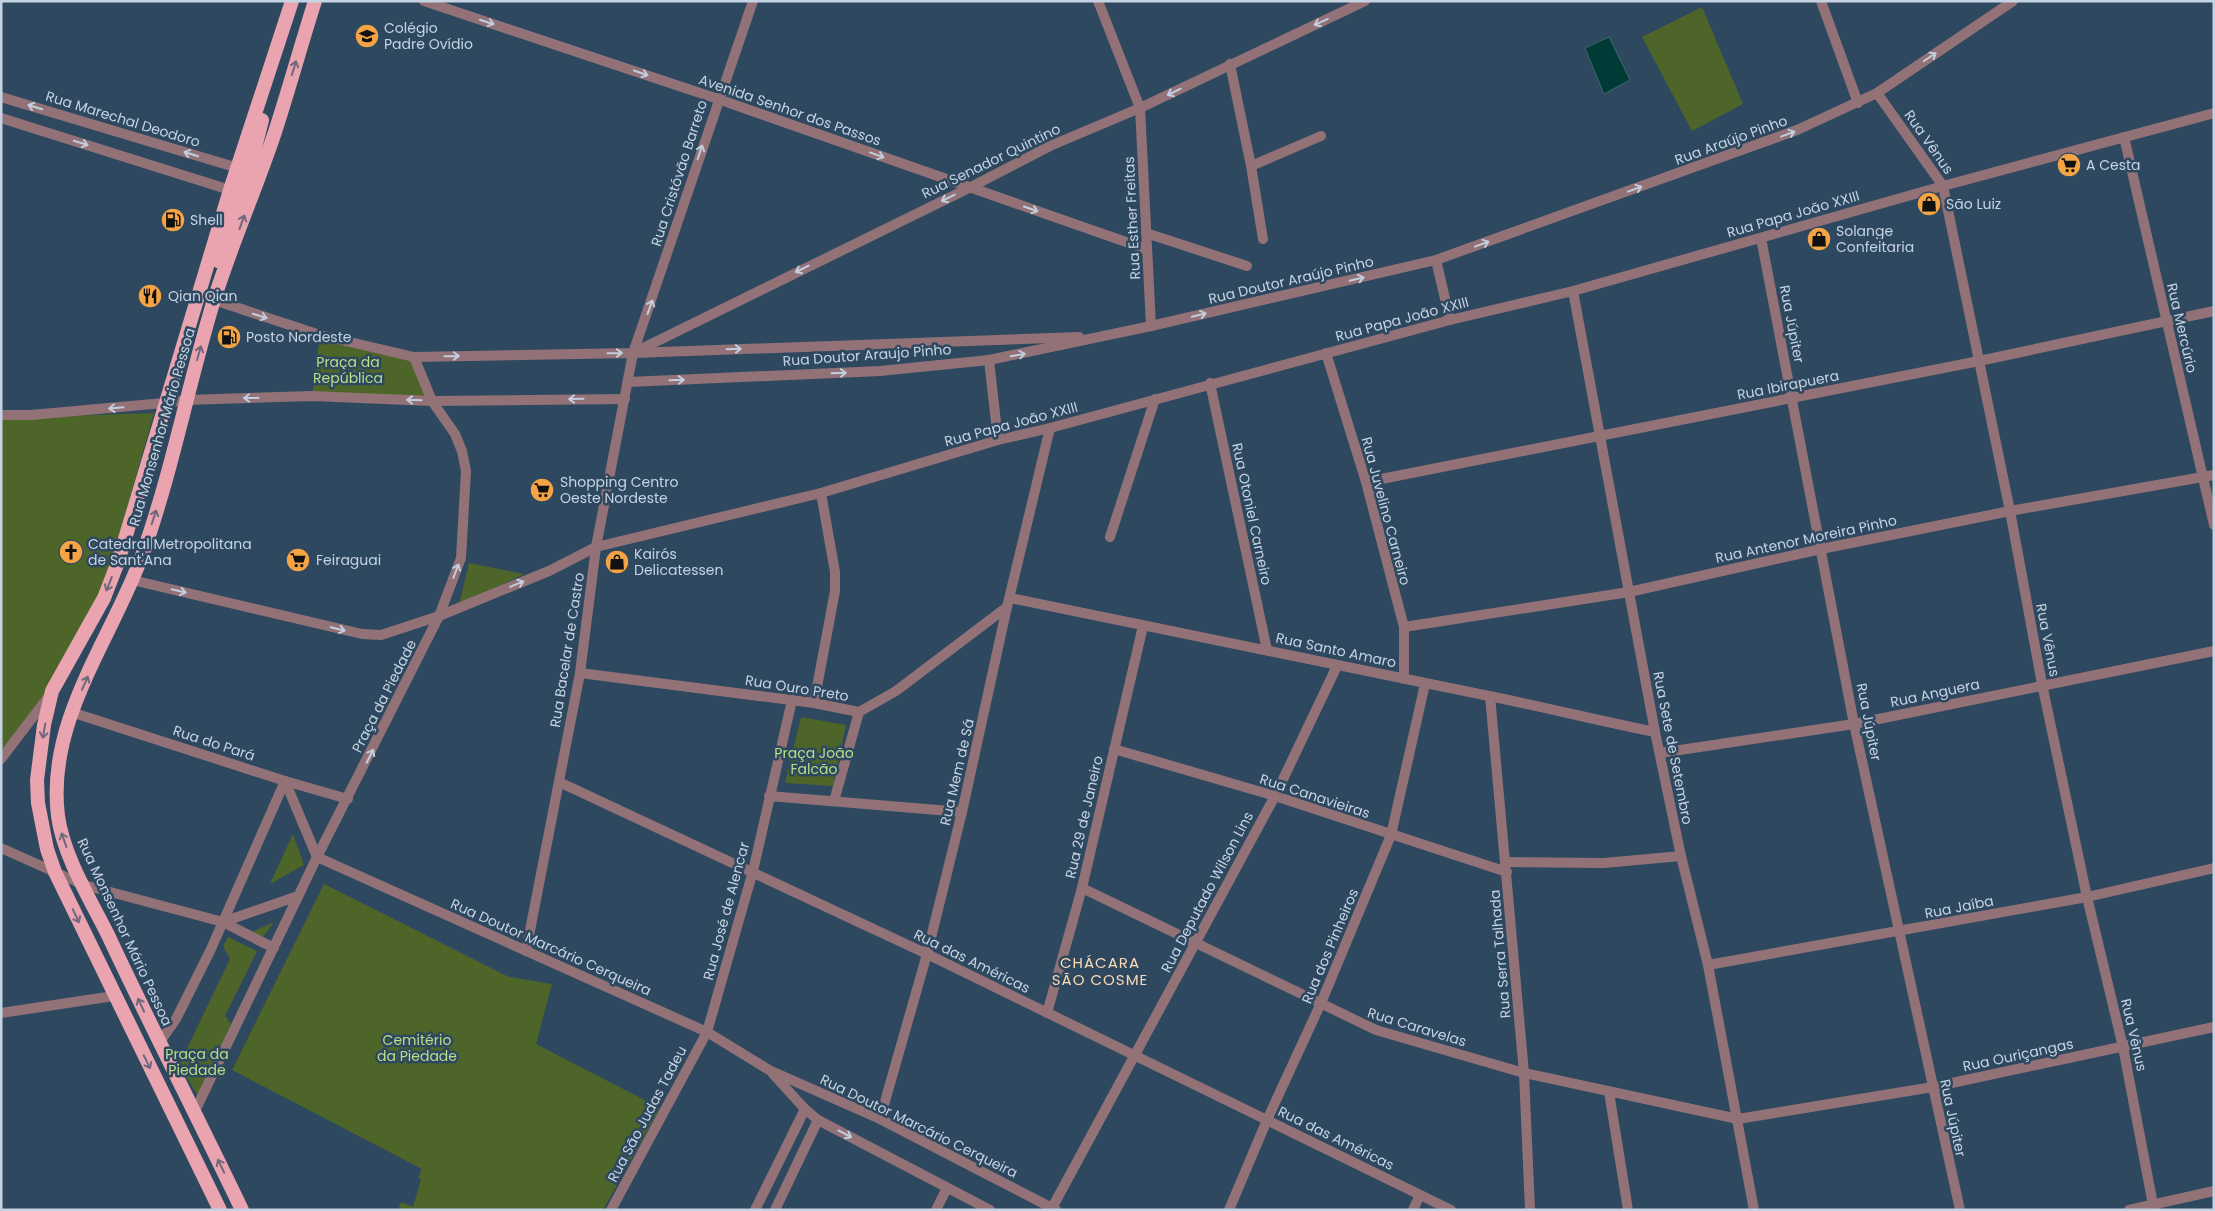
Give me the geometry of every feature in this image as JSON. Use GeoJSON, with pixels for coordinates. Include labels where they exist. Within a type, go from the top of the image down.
{"type":"FeatureCollection","features":[{"type":"Feature","properties":{"kind":"highway","name":"Rua Monsenhor Mário Pessoa"},"geometry":{"type":"LineString","coordinates":[[220,1210],[55,872],[46,849],[41,824],[37,780],[39,756],[52,691],[104,598],[118,562],[164,403],[230,190],[292,1]]}},
{"type":"Feature","properties":{"kind":"highway","name":"Rua Monsenhor Mário Pessoa"},"geometry":{"type":"LineString","coordinates":[[242,1210],[195,1112],[159,1043],[61,832],[58,807],[58,769],[71,712],[132,580],[164,486],[214,300],[275,131],[315,1]]}},
{"type":"Feature","properties":{"kind":"highway"},"geometry":{"type":"LineString","coordinates":[[214,300],[213,282],[216,264],[261,128],[264,105],[263,94]]}},
{"type":"Feature","properties":{"kind":"street","name":"Avenida Senhor dos Passos"},"geometry":{"type":"LineString","coordinates":[[424,1],[718,99],[1146,249]]}},
{"type":"Feature","properties":{"kind":"street","name":"Rua Cristóvão Barreto"},"geometry":{"type":"LineString","coordinates":[[633,353],[718,99],[753,1]]}},
{"type":"Feature","properties":{"kind":"street","name":"Rua Esther Freitas"},"geometry":{"type":"LineString","coordinates":[[1098,1],[1140,108],[1151,326]]}},
{"type":"Feature","properties":{"kind":"street","name":"Rua Senador Quintino"},"geometry":{"type":"LineString","coordinates":[[633,353],[969,188],[1050,146],[1140,108],[1365,1]]}},
{"type":"Feature","properties":{"kind":"street"},"geometry":{"type":"LineString","coordinates":[[1821,1],[1858,103]]}},
{"type":"Feature","properties":{"kind":"street","name":"Rua Araújo Pinho"},"geometry":{"type":"LineString","coordinates":[[1436,260],[1797,130],[1858,103],[1877,93],[2013,1]]}},
{"type":"Feature","properties":{"kind":"street"},"geometry":{"type":"LineString","coordinates":[[1230,64],[1251,166],[1263,240]]}},
{"type":"Feature","properties":{"kind":"street","name":"Rua Vênus"},"geometry":{"type":"LineString","coordinates":[[1877,93],[1943,186],[2010,511],[2042,684],[2087,897],[2123,1047],[2154,1207]]}},
{"type":"Feature","properties":{"kind":"street","name":"Rua Marechal Deodoro"},"geometry":{"type":"LineString","coordinates":[[1,97],[238,168]]}},
{"type":"Feature","properties":{"kind":"street","name":"Rua Papa João XXIII"},"geometry":{"type":"LineString","coordinates":[[132,580],[371,636],[439,616],[549,571],[596,547],[821,493],[998,440],[1050,428],[1210,383],[1450,320],[1573,291],[1943,186],[2214,113]]}},
{"type":"Feature","properties":{"kind":"street"},"geometry":{"type":"LineString","coordinates":[[1,118],[230,190]]}},
{"type":"Feature","properties":{"kind":"street"},"geometry":{"type":"LineString","coordinates":[[1251,166],[1321,136]]}},
{"type":"Feature","properties":{"kind":"street","name":"Rua Mercúrio"},"geometry":{"type":"LineString","coordinates":[[2124,137],[2166,319],[2209,476],[2214,525]]}},
{"type":"Feature","properties":{"kind":"street"},"geometry":{"type":"LineString","coordinates":[[1146,233],[1247,266]]}},
{"type":"Feature","properties":{"kind":"street","name":"Rua Júpiter"},"geometry":{"type":"LineString","coordinates":[[1761,238],[1854,724],[1960,1210]]}},
{"type":"Feature","properties":{"kind":"street"},"geometry":{"type":"LineString","coordinates":[[1436,260],[1450,320]]}},
{"type":"Feature","properties":{"kind":"street","name":"Rua Doutor Araújo Pinho"},"geometry":{"type":"LineString","coordinates":[[1151,326],[1436,260]]}},
{"type":"Feature","properties":{"kind":"street","name":"Rua Sete de Setembro"},"geometry":{"type":"LineString","coordinates":[[1573,291],[1655,732],[1681,856],[1708,965],[1754,1210]]}},
{"type":"Feature","properties":{"kind":"street"},"geometry":{"type":"LineString","coordinates":[[214,300],[320,335],[414,357],[633,353]]}},
{"type":"Feature","properties":{"kind":"street","name":"Rua Ibirapuera"},"geometry":{"type":"LineString","coordinates":[[1366,482],[1979,361],[2166,319],[2214,311]]}},
{"type":"Feature","properties":{"kind":"street","name":"Rua Doutor Araujo Pinho"},"geometry":{"type":"LineString","coordinates":[[628,382],[880,371],[989,360],[1151,326]]}},
{"type":"Feature","properties":{"kind":"street","name":"Rua Doutor Araujo Pinho"},"geometry":{"type":"LineString","coordinates":[[633,353],[1105,336]]}},
{"type":"Feature","properties":{"kind":"street","name":"Rua Bacelar de Castro"},"geometry":{"type":"LineString","coordinates":[[526,951],[580,673],[596,547],[633,353]]}},
{"type":"Feature","properties":{"kind":"street","name":"Rua Juvelino Carneiro"},"geometry":{"type":"LineString","coordinates":[[1326,354],[1366,482],[1404,627],[1404,679]]}},
{"type":"Feature","properties":{"kind":"street","name":"Praça da Piedade"},"geometry":{"type":"LineString","coordinates":[[195,1112],[317,857],[439,616],[463,550],[466,470],[462,451],[455,434],[432,401],[414,357]]}},
{"type":"Feature","properties":{"kind":"street"},"geometry":{"type":"LineString","coordinates":[[989,360],[998,440]]}},
{"type":"Feature","properties":{"kind":"street","name":"Rua Otoniel Carneiro"},"geometry":{"type":"LineString","coordinates":[[1210,383],[1267,650]]}},
{"type":"Feature","properties":{"kind":"street"},"geometry":{"type":"LineString","coordinates":[[1,415],[31,415],[186,400],[312,396],[432,401],[625,398]]}},
{"type":"Feature","properties":{"kind":"street"},"geometry":{"type":"LineString","coordinates":[[1110,537],[1155,398]]}},
{"type":"Feature","properties":{"kind":"street","name":"Rua Mem de Sá"},"geometry":{"type":"LineString","coordinates":[[880,1120],[927,954],[962,812],[1050,428]]}},
{"type":"Feature","properties":{"kind":"street","name":"Rua Antenor Moreira Pinho"},"geometry":{"type":"LineString","coordinates":[[1404,627],[1629,592],[1821,549],[2010,511],[2209,476]]}},
{"type":"Feature","properties":{"kind":"street"},"geometry":{"type":"LineString","coordinates":[[814,703],[835,591],[835,572],[821,493]]}},
{"type":"Feature","properties":{"kind":"street","name":"Rua Santo Amaro"},"geometry":{"type":"LineString","coordinates":[[1009,603],[1267,650],[1655,732]]}},
{"type":"Feature","properties":{"kind":"street","name":"Rua Ouro Preto"},"geometry":{"type":"LineString","coordinates":[[580,673],[814,703],[860,712],[896,691],[1009,603]]}},
{"type":"Feature","properties":{"kind":"street","name":"Rua 29 de Janeiro"},"geometry":{"type":"LineString","coordinates":[[1048,1012],[1082,888],[1143,626]]}},
{"type":"Feature","properties":{"kind":"street","name":"Rua Anguera"},"geometry":{"type":"LineString","coordinates":[[1660,753],[1854,724],[2042,684],[2214,651]]}},
{"type":"Feature","properties":{"kind":"street","name":"Rua Deputado Wilson Lins"},"geometry":{"type":"LineString","coordinates":[[1054,1209],[1134,1056],[1275,796],[1337,666]]}},
{"type":"Feature","properties":{"kind":"street","name":"Rua dos Pinheiros"},"geometry":{"type":"LineString","coordinates":[[1229,1210],[1267,1120],[1321,1003],[1391,835],[1425,684]]}},
{"type":"Feature","properties":{"kind":"street"},"geometry":{"type":"LineString","coordinates":[[1,759],[52,691]]}},
{"type":"Feature","properties":{"kind":"street","name":"Rua Serra Talhada"},"geometry":{"type":"LineString","coordinates":[[1490,696],[1507,867],[1524,1073],[1530,1210]]}},
{"type":"Feature","properties":{"kind":"street"},"geometry":{"type":"LineString","coordinates":[[792,700],[769,796],[962,812]]}},
{"type":"Feature","properties":{"kind":"street","name":"Rua do Pará"},"geometry":{"type":"LineString","coordinates":[[71,712],[348,799]]}},
{"type":"Feature","properties":{"kind":"street"},"geometry":{"type":"LineString","coordinates":[[834,801],[860,712]]}},
{"type":"Feature","properties":{"kind":"street","name":"Rua Canavieiras"},"geometry":{"type":"LineString","coordinates":[[1114,749],[1275,796],[1391,835],[1507,867],[1604,863],[1681,856]]}},
{"type":"Feature","properties":{"kind":"street"},"geometry":{"type":"LineString","coordinates":[[285,780],[317,857]]}},
{"type":"Feature","properties":{"kind":"street"},"geometry":{"type":"LineString","coordinates":[[159,1043],[176,1019],[223,922],[285,780]]}},
{"type":"Feature","properties":{"kind":"street","name":"Rua das Américas"},"geometry":{"type":"LineString","coordinates":[[559,782],[753,871],[1048,1012],[1134,1056],[1451,1210]]}},
{"type":"Feature","properties":{"kind":"street","name":"Rua José de Alencar"},"geometry":{"type":"LineString","coordinates":[[707,1032],[753,871],[769,796]]}},
{"type":"Feature","properties":{"kind":"street"},"geometry":{"type":"LineString","coordinates":[[1,848],[84,884],[223,922],[274,948]]}},
{"type":"Feature","properties":{"kind":"street","name":"Rua Doutor Marcário Cerqueira"},"geometry":{"type":"LineString","coordinates":[[317,857],[707,1032],[769,1070],[880,1120],[1054,1209]]}},
{"type":"Feature","properties":{"kind":"street","name":"Rua Jaíba"},"geometry":{"type":"LineString","coordinates":[[1708,965],[2087,897],[2214,868]]}},
{"type":"Feature","properties":{"kind":"street","name":"Rua Caravelas"},"geometry":{"type":"LineString","coordinates":[[1082,888],[1376,1030],[1524,1073],[1738,1119]]}},
{"type":"Feature","properties":{"kind":"street"},"geometry":{"type":"LineString","coordinates":[[223,922],[298,896]]}},
{"type":"Feature","properties":{"kind":"street"},"geometry":{"type":"LineString","coordinates":[[1,1013],[114,996]]}},
{"type":"Feature","properties":{"kind":"street","name":"Rua Ouriçangas"},"geometry":{"type":"LineString","coordinates":[[1738,1119],[1933,1087],[2214,1027]]}},
{"type":"Feature","properties":{"kind":"street","name":"Rua São Judas Tadeu"},"geometry":{"type":"LineString","coordinates":[[611,1210],[707,1032]]}},
{"type":"Feature","properties":{"kind":"street","name":"Rua Doutor Marcário Cerqueira"},"geometry":{"type":"LineString","coordinates":[[769,1070],[805,1109],[818,1120],[990,1210]]}},
{"type":"Feature","properties":{"kind":"street"},"geometry":{"type":"LineString","coordinates":[[1609,1092],[1628,1210]]}},
{"type":"Feature","properties":{"kind":"street"},"geometry":{"type":"LineString","coordinates":[[755,1210],[805,1109]]}},
{"type":"Feature","properties":{"kind":"street"},"geometry":{"type":"LineString","coordinates":[[775,1210],[818,1120]]}},
{"type":"Feature","properties":{"kind":"street"},"geometry":{"type":"LineString","coordinates":[[936,1210],[947,1188]]}},
{"type":"Feature","properties":{"kind":"street"},"geometry":{"type":"LineString","coordinates":[[2129,1210],[2154,1207],[2214,1191]]}},
{"type":"Feature","properties":{"kind":"street"},"geometry":{"type":"LineString","coordinates":[[1413,1210],[1420,1195]]}},
{"type":"Feature","properties":{"kind":"green space"},"geometry":{"type":"Polygon","coordinates":[[[1702,7],[1743,104],[1692,131],[1642,37],[1702,7]]]}},
{"type":"Feature","properties":{"kind":"green space","name":"Praça da República"},"geometry":{"type":"Polygon","coordinates":[[[320,335],[414,357],[432,401],[312,396],[320,335]]]}},
{"type":"Feature","properties":{"kind":"green space"},"geometry":{"type":"Polygon","coordinates":[[[154,413],[107,579],[50,688],[1,753],[1,418],[154,413]]]}},
{"type":"Feature","properties":{"kind":"green space"},"geometry":{"type":"Polygon","coordinates":[[[469,563],[524,574],[459,605],[469,563]]]}},
{"type":"Feature","properties":{"kind":"green space","name":"Praça João Falcão"},"geometry":{"type":"Polygon","coordinates":[[[801,717],[846,725],[833,786],[785,783],[801,717]]]}},
{"type":"Feature","properties":{"kind":"green space"},"geometry":{"type":"Polygon","coordinates":[[[293,834],[304,865],[270,884],[293,834]]]}},
{"type":"Feature","properties":{"kind":"green space","name":"Cemitério da Piedade"},"geometry":{"type":"Polygon","coordinates":[[[324,884],[509,977],[552,984],[536,1044],[660,1108],[603,1210],[398,1210],[401,1202],[413,1207],[421,1179],[418,1178],[422,1169],[232,1070],[324,884]]]}},
{"type":"Feature","properties":{"kind":"green space"},"geometry":{"type":"Polygon","coordinates":[[[274,922],[263,937],[252,932],[274,922]]]}},
{"type":"Feature","properties":{"kind":"green space","name":"Praça da Piedade"},"geometry":{"type":"Polygon","coordinates":[[[228,937],[257,951],[225,1016],[231,1024],[198,1096],[179,1065],[230,959],[223,946],[228,937]]]}},
{"type":"Feature","properties":{"kind":"shaded area"},"geometry":{"type":"Polygon","coordinates":[[[1609,37],[1630,80],[1604,94],[1585,48],[1609,37]]]}},
{"type":"Feature","properties":{"kind":"place","name":"Colégio Padre Ovídio"},"geometry":{"type":"Point","coordinates":[367,36]}},
{"type":"Feature","properties":{"kind":"place","name":"A Cesta"},"geometry":{"type":"Point","coordinates":[2069,165]}},
{"type":"Feature","properties":{"kind":"place","name":"São Luiz"},"geometry":{"type":"Point","coordinates":[1929,204]}},
{"type":"Feature","properties":{"kind":"place","name":"Shell"},"geometry":{"type":"Point","coordinates":[173,220]}},
{"type":"Feature","properties":{"kind":"place","name":"Solange Confeitaria"},"geometry":{"type":"Point","coordinates":[1819,239]}},
{"type":"Feature","properties":{"kind":"place","name":"Qian Qian"},"geometry":{"type":"Point","coordinates":[150,296]}},
{"type":"Feature","properties":{"kind":"place","name":"Posto Nordeste"},"geometry":{"type":"Point","coordinates":[229,337]}},
{"type":"Feature","properties":{"kind":"place","name":"Shopping Centro Oeste Nordeste"},"geometry":{"type":"Point","coordinates":[542,490]}},
{"type":"Feature","properties":{"kind":"place","name":"Catedral Metropolitana de Sant'Ana"},"geometry":{"type":"Point","coordinates":[71,552]}},
{"type":"Feature","properties":{"kind":"place","name":"Feiraguai"},"geometry":{"type":"Point","coordinates":[298,560]}},
{"type":"Feature","properties":{"kind":"place","name":"Kairós Delicatessen"},"geometry":{"type":"Point","coordinates":[617,562]}},
{"type":"Feature","properties":{"kind":"district","name":"CHÁCARA SÃO COSME"},"geometry":{"type":"Point","coordinates":[1100,970]}}]}
